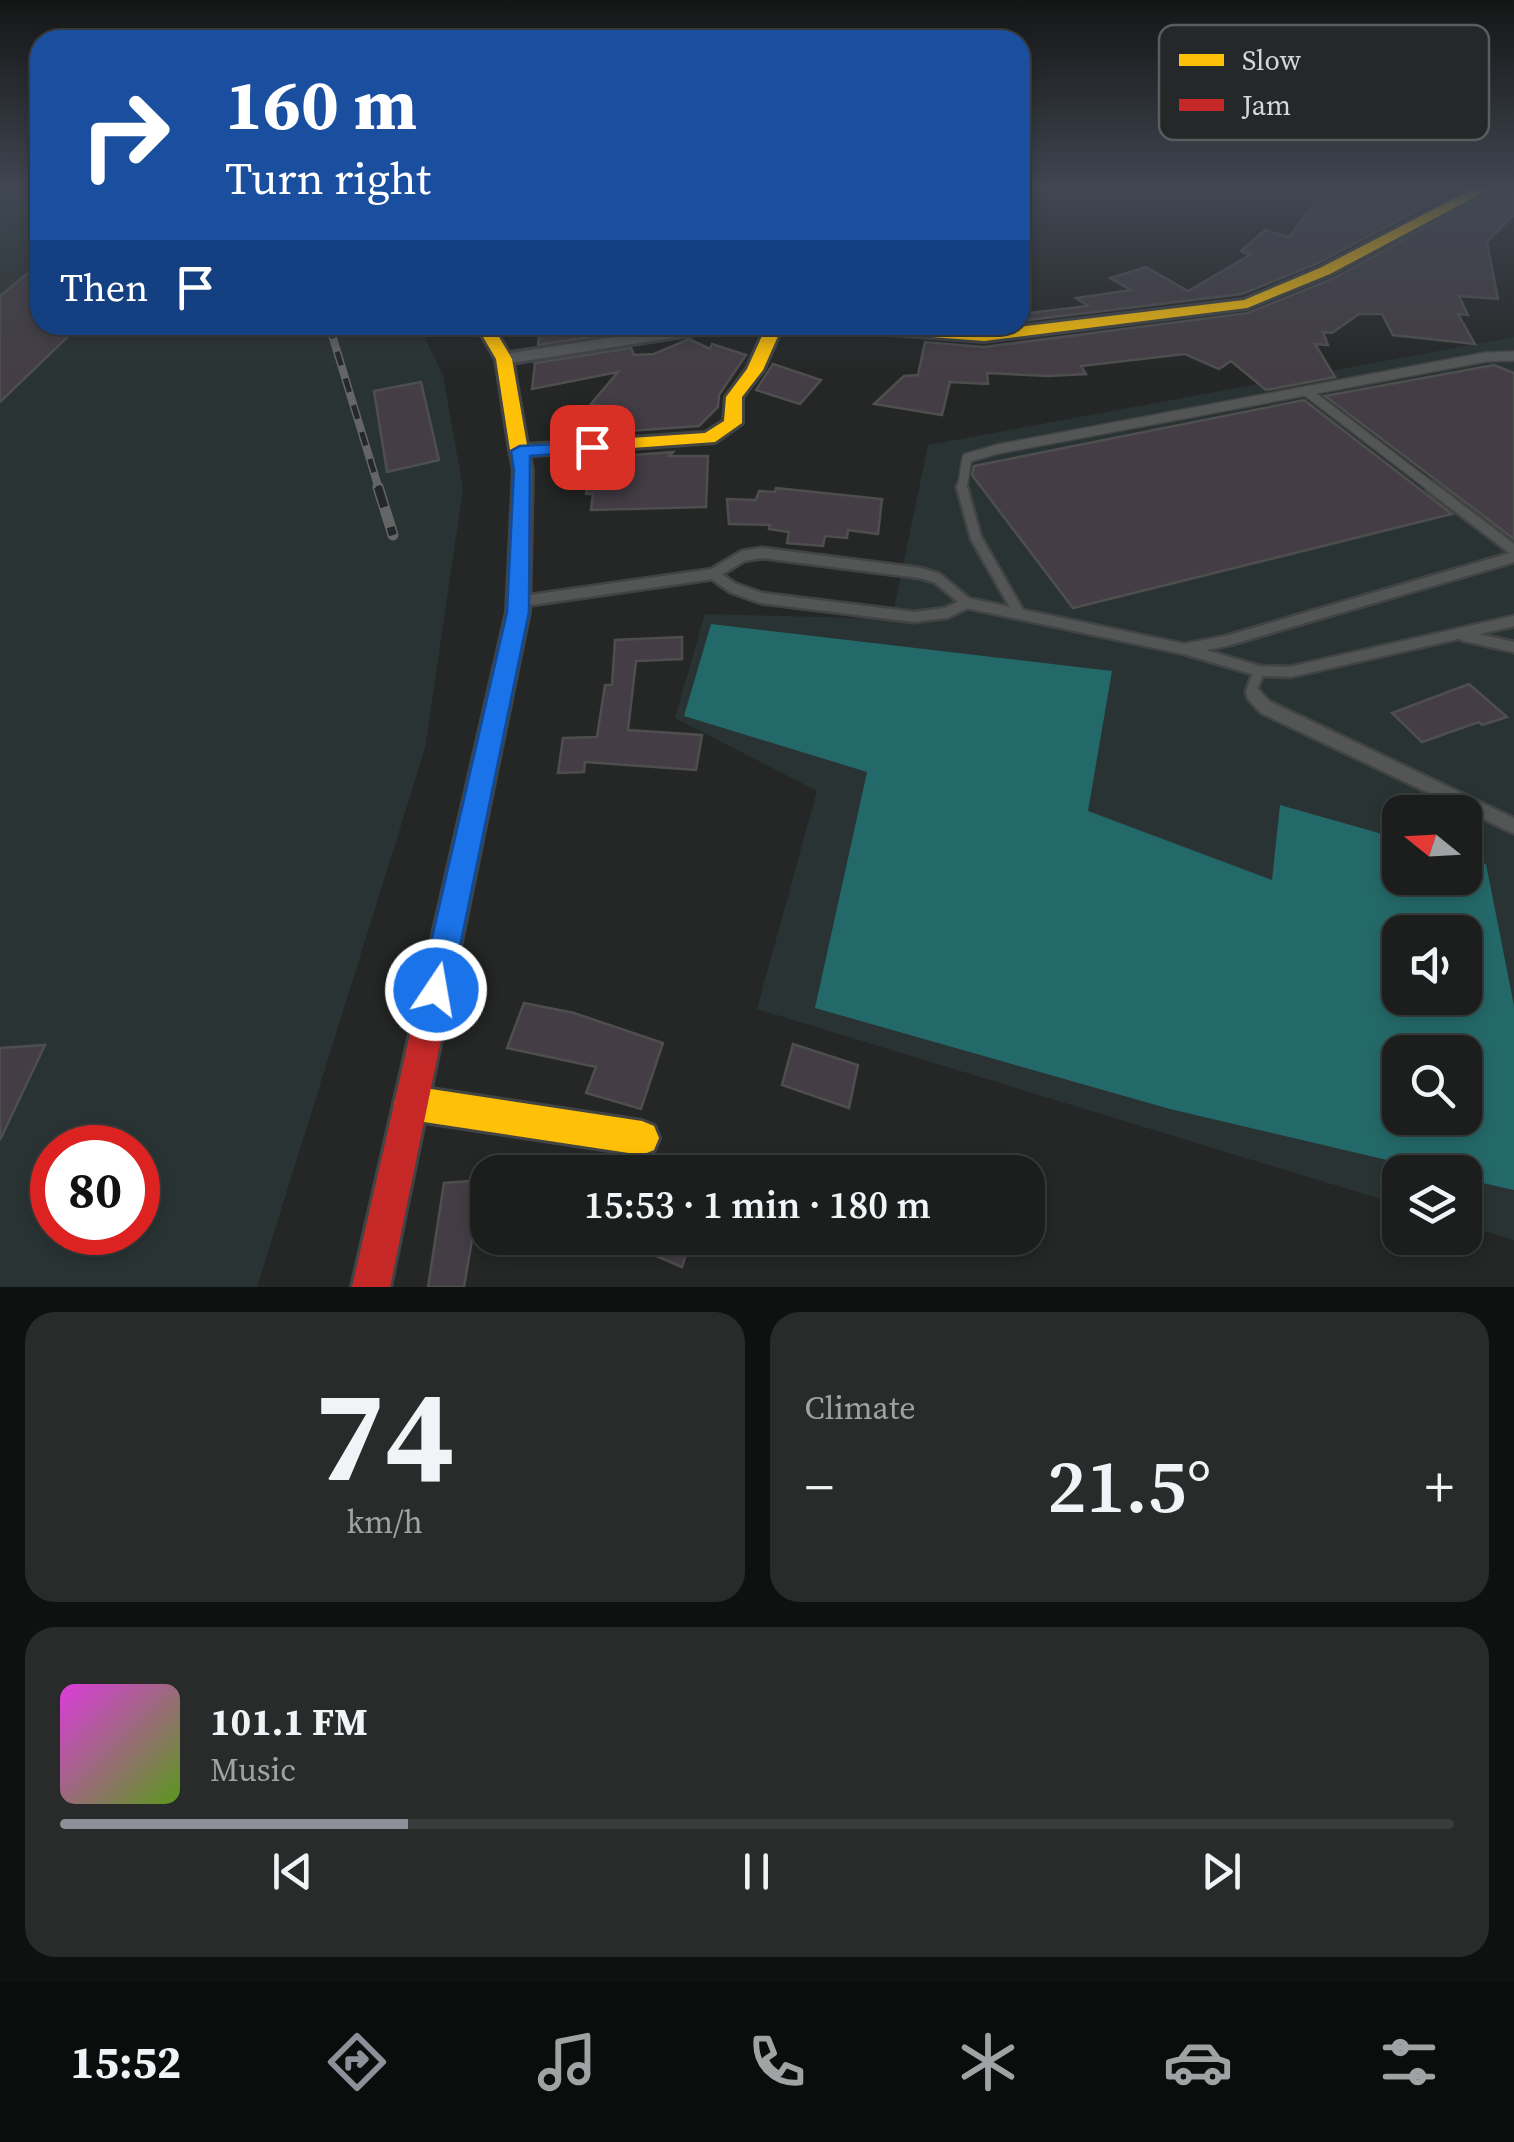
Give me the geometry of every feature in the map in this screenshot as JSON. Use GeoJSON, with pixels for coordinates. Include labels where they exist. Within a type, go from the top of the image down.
{"type":"FeatureCollection","features":[{"type":"Feature","properties":{"kind":"main road"},"geometry":{"type":"LineString","coordinates":[[1030,330],[1247,304],[1363,250]]}},
{"type":"Feature","properties":{"kind":"main road"},"geometry":{"type":"LineString","coordinates":[[371,1287],[518,602],[523,470],[504,358],[490,335]]}},
{"type":"Feature","properties":{"kind":"main road"},"geometry":{"type":"LineString","coordinates":[[520,451],[709,438],[724,433],[738,414],[734,398],[755,370],[771,335]]}},
{"type":"Feature","properties":{"kind":"main road"},"geometry":{"type":"LineString","coordinates":[[411,1103],[642,1138]]}},
{"type":"Feature","properties":{"kind":"street"},"geometry":{"type":"LineString","coordinates":[[504,358],[662,335]]}},
{"type":"Feature","properties":{"kind":"lane"},"geometry":{"type":"LineString","coordinates":[[1018,614],[966,514],[961,480],[967,458],[1486,356],[1514,356]]}},
{"type":"Feature","properties":{"kind":"lane"},"geometry":{"type":"LineString","coordinates":[[1306,391],[1514,553]]}},
{"type":"Feature","properties":{"kind":"lane"},"geometry":{"type":"LineString","coordinates":[[518,602],[713,574],[743,556],[762,553],[920,573],[937,578],[967,602],[1184,649],[1259,672],[1290,672],[1335,664],[1514,621]]}},
{"type":"Feature","properties":{"kind":"lane"},"geometry":{"type":"LineString","coordinates":[[1184,649],[1226,641],[1514,553]]}},
{"type":"Feature","properties":{"kind":"lane"},"geometry":{"type":"LineString","coordinates":[[713,574],[733,588],[761,598],[914,617],[946,614],[967,602]]}},
{"type":"Feature","properties":{"kind":"lane"},"geometry":{"type":"LineString","coordinates":[[1458,634],[1514,647]]}},
{"type":"Feature","properties":{"kind":"lane"},"geometry":{"type":"LineString","coordinates":[[1259,672],[1251,692],[1266,707],[1514,826]]}},
{"type":"Feature","properties":{"kind":"shaded area"},"geometry":{"type":"Polygon","coordinates":[[[0,250],[30,250],[30,335],[423,335],[443,375],[463,489],[425,748],[257,1287],[0,1287],[0,250]]]}},
{"type":"Feature","properties":{"kind":"shaded area"},"geometry":{"type":"Polygon","coordinates":[[[1514,337],[1514,1240],[1482,1230],[1482,1155],[1382,1155],[1382,1200],[757,1009],[817,791],[675,718],[705,614],[892,619],[928,445],[1514,337]]]}},
{"type":"Feature","properties":{"kind":"water"},"geometry":{"type":"Polygon","coordinates":[[[711,624],[1112,671],[1088,811],[1272,880],[1280,805],[1382,834],[1382,895],[1482,895],[1482,863],[1486,864],[1514,1006],[1514,1190],[1482,1183],[1482,1155],[1382,1155],[1382,1159],[1170,1109],[815,1008],[867,772],[684,716],[711,624]]]}},
{"type":"Feature","properties":{"kind":"building"},"geometry":{"type":"Polygon","coordinates":[[[1343,250],[1242,294],[1030,320],[1030,313],[1088,306],[1076,298],[1131,290],[1110,278],[1146,267],[1188,291],[1250,255],[1241,251],[1343,250]]]}},
{"type":"Feature","properties":{"kind":"building"},"geometry":{"type":"Polygon","coordinates":[[[1385,250],[1489,250],[1498,299],[1459,296],[1468,315],[1458,314],[1475,344],[1393,335],[1382,314],[1359,314],[1332,333],[1323,332],[1328,345],[1315,344],[1335,377],[1266,390],[1231,361],[1219,369],[1185,354],[1081,366],[1086,374],[987,373],[988,384],[950,382],[942,415],[874,404],[904,376],[918,375],[925,342],[984,347],[1248,313],[1334,278],[1385,250]]]}},
{"type":"Feature","properties":{"kind":"building"},"geometry":{"type":"Polygon","coordinates":[[[30,271],[30,335],[70,335],[0,402],[0,296],[30,271]]]}},
{"type":"Feature","properties":{"kind":"building"},"geometry":{"type":"Polygon","coordinates":[[[539,335],[604,335],[538,345],[539,335]]]}},
{"type":"Feature","properties":{"kind":"building"},"geometry":{"type":"Polygon","coordinates":[[[689,339],[710,349],[712,344],[746,355],[719,395],[718,407],[699,426],[599,433],[605,407],[591,404],[618,372],[532,389],[535,363],[631,348],[634,355],[654,354],[689,339]]]}},
{"type":"Feature","properties":{"kind":"building"},"geometry":{"type":"Polygon","coordinates":[[[773,364],[821,380],[800,404],[756,390],[773,364]]]}},
{"type":"Feature","properties":{"kind":"building"},"geometry":{"type":"Polygon","coordinates":[[[1494,365],[1514,373],[1514,539],[1325,396],[1494,365]]]}},
{"type":"Feature","properties":{"kind":"building"},"geometry":{"type":"Polygon","coordinates":[[[421,382],[439,460],[387,472],[374,391],[421,382]]]}},
{"type":"Feature","properties":{"kind":"building"},"geometry":{"type":"Polygon","coordinates":[[[1304,400],[1452,514],[1073,608],[972,475],[974,466],[1304,400]]]}},
{"type":"Feature","properties":{"kind":"building"},"geometry":{"type":"Polygon","coordinates":[[[673,452],[669,456],[708,456],[706,507],[591,510],[593,494],[586,494],[594,458],[673,452]]]}},
{"type":"Feature","properties":{"kind":"building"},"geometry":{"type":"Polygon","coordinates":[[[776,488],[882,499],[878,534],[848,530],[847,538],[825,536],[823,546],[787,543],[789,532],[769,529],[770,525],[729,524],[727,499],[756,500],[759,491],[775,492],[776,488]]]}},
{"type":"Feature","properties":{"kind":"building"},"geometry":{"type":"Polygon","coordinates":[[[682,637],[682,659],[636,661],[628,730],[702,735],[696,770],[585,762],[584,772],[558,773],[563,738],[597,737],[605,685],[612,685],[615,640],[682,637]]]}},
{"type":"Feature","properties":{"kind":"building"},"geometry":{"type":"Polygon","coordinates":[[[1469,684],[1507,717],[1482,725],[1479,722],[1422,742],[1392,713],[1469,684]]]}},
{"type":"Feature","properties":{"kind":"building"},"geometry":{"type":"Polygon","coordinates":[[[524,1003],[574,1013],[663,1043],[641,1109],[586,1093],[596,1067],[507,1048],[524,1003]]]}},
{"type":"Feature","properties":{"kind":"building"},"geometry":{"type":"Polygon","coordinates":[[[793,1044],[858,1065],[849,1108],[782,1085],[793,1044]]]}},
{"type":"Feature","properties":{"kind":"building"},"geometry":{"type":"Polygon","coordinates":[[[45,1045],[0,1140],[0,1048],[45,1045]]]}},
{"type":"Feature","properties":{"kind":"building"},"geometry":{"type":"Polygon","coordinates":[[[470,1181],[470,1252],[464,1287],[428,1287],[444,1183],[470,1181]]]}},
{"type":"Feature","properties":{"kind":"building"},"geometry":{"type":"Polygon","coordinates":[[[654,1255],[686,1255],[682,1267],[654,1255]]]}},
{"type":"Feature","properties":{"kind":"railway"},"geometry":{"type":"LineString","coordinates":[[332,335],[379,489]]}},
{"type":"Feature","properties":{"kind":"railway"},"geometry":{"type":"LineString","coordinates":[[378,487],[393,535]]}},
{"type":"Feature","properties":{"kind":"traffic: slow"},"geometry":{"type":"LineString","coordinates":[[1030,330],[1247,304],[1363,250]]}},
{"type":"Feature","properties":{"kind":"traffic: slow"},"geometry":{"type":"LineString","coordinates":[[490,335],[504,359],[519,450]]}},
{"type":"Feature","properties":{"kind":"traffic: slow"},"geometry":{"type":"LineString","coordinates":[[520,451],[709,438],[733,423],[734,397],[755,370],[771,335]]}},
{"type":"Feature","properties":{"kind":"traffic: slow"},"geometry":{"type":"LineString","coordinates":[[971,335],[992,335]]}},
{"type":"Feature","properties":{"kind":"traffic: slow"},"geometry":{"type":"LineString","coordinates":[[411,1103],[642,1138]]}},
{"type":"Feature","properties":{"kind":"traffic: jam"},"geometry":{"type":"LineString","coordinates":[[371,1287],[518,612],[523,470],[519,450]]}},
{"type":"Feature","properties":{"kind":"route"},"geometry":{"type":"LineString","coordinates":[[436,990],[518,612],[523,470],[520,451],[592,447]]}}]}
